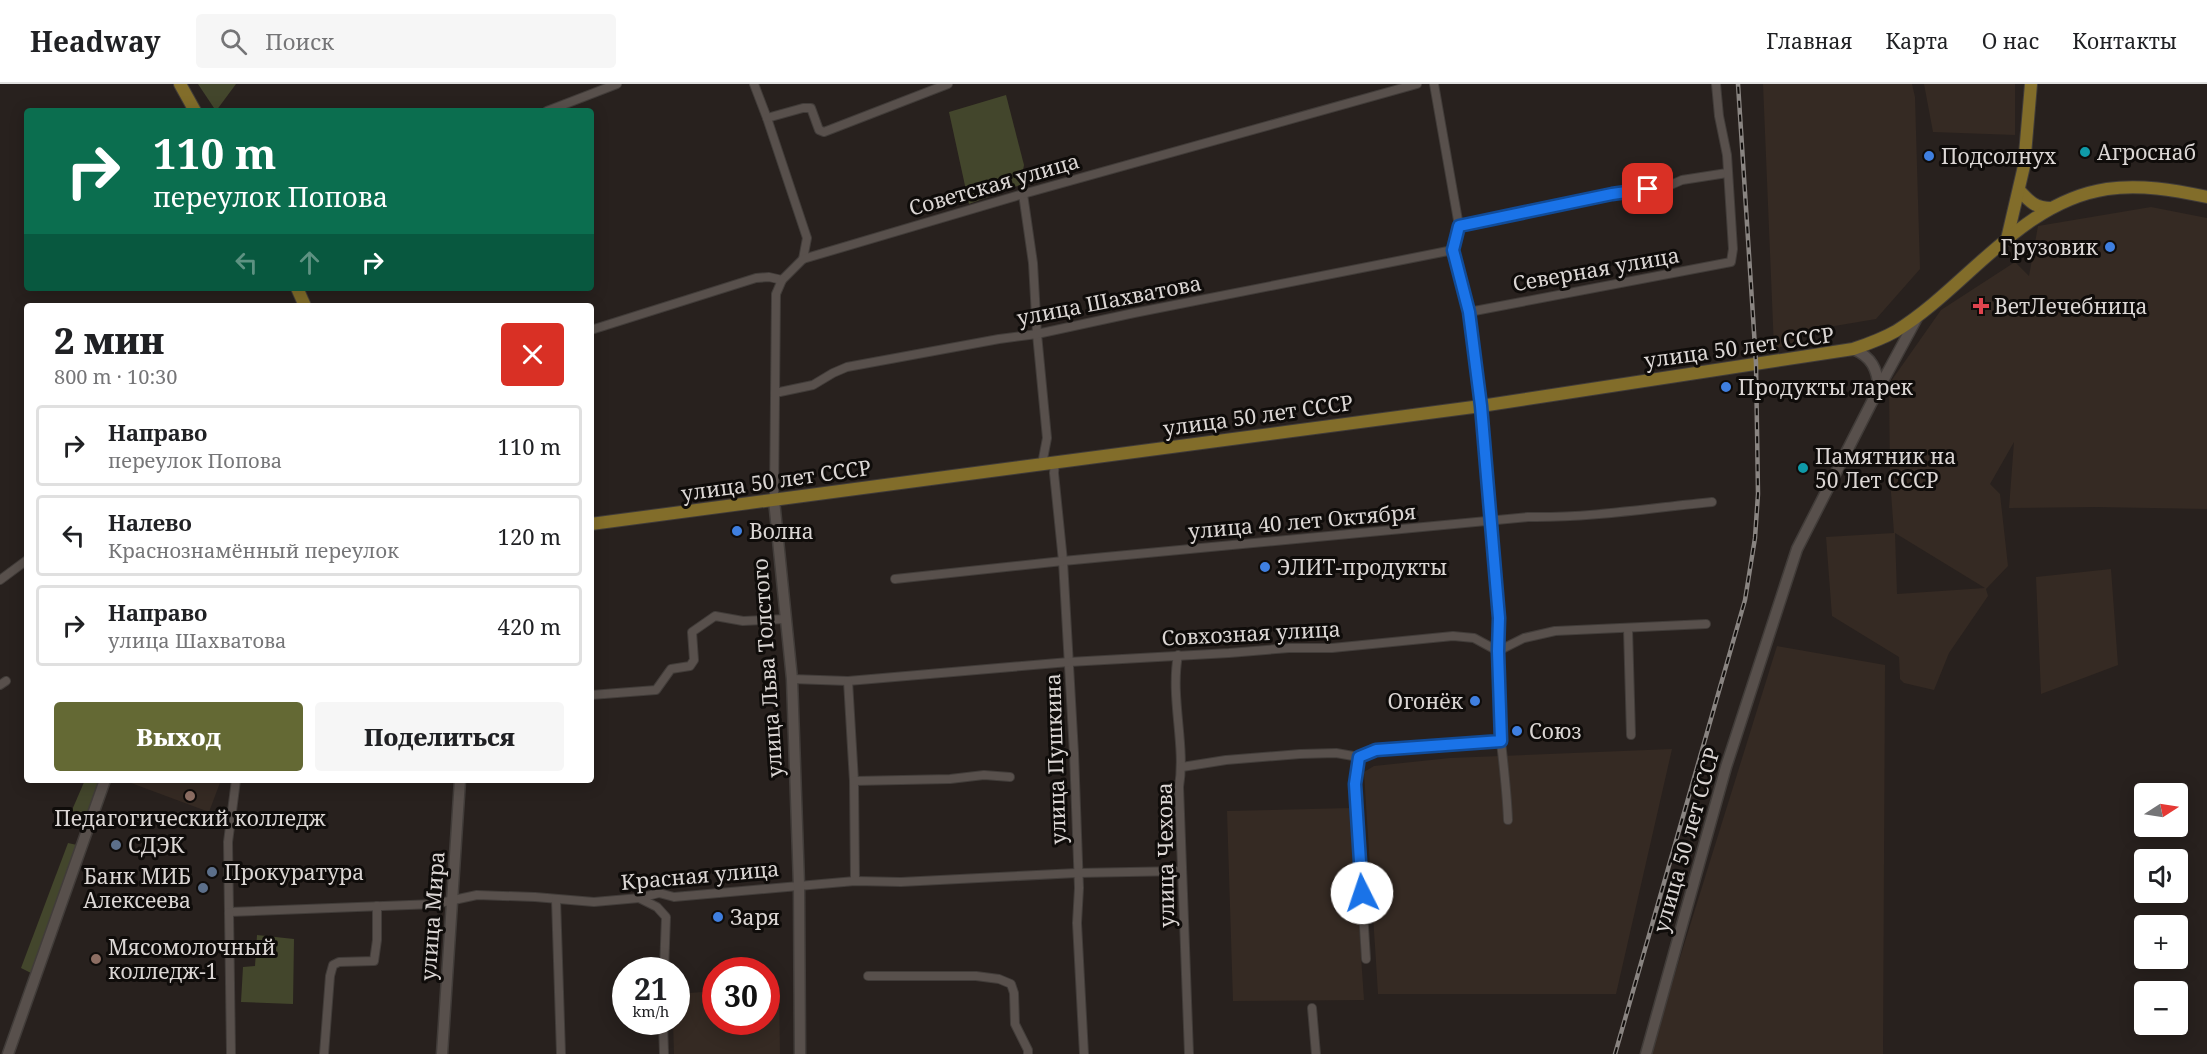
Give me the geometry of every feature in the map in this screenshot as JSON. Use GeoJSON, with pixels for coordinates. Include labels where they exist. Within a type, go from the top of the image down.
{"type":"FeatureCollection","features":[{"type":"Feature","properties":{"kind":"main road"},"geometry":{"type":"LineString","coordinates":[[180,84],[193,108]]}},
{"type":"Feature","properties":{"kind":"main road"},"geometry":{"type":"LineString","coordinates":[[2007,239],[2024,166],[2031,84]]}},
{"type":"Feature","properties":{"kind":"main road","name":"улица 50 лет СССР"},"geometry":{"type":"LineString","coordinates":[[594,524],[1481,406],[1853,349],[1896,330],[1920,313],[2007,239],[2051,208],[2081,195],[2115,188],[2163,189],[2207,197]]}},
{"type":"Feature","properties":{"kind":"main road"},"geometry":{"type":"LineString","coordinates":[[2019,190],[2034,205],[2051,208]]}},
{"type":"Feature","properties":{"kind":"street"},"geometry":{"type":"LineString","coordinates":[[555,108],[616,84]]}},
{"type":"Feature","properties":{"kind":"street"},"geometry":{"type":"LineString","coordinates":[[754,84],[807,238],[803,259]]}},
{"type":"Feature","properties":{"kind":"street"},"geometry":{"type":"LineString","coordinates":[[767,118],[811,108],[819,130],[824,132],[948,84]]}},
{"type":"Feature","properties":{"kind":"street","name":"Советская улица"},"geometry":{"type":"LineString","coordinates":[[782,280],[803,259],[1023,194],[1417,84]]}},
{"type":"Feature","properties":{"kind":"street"},"geometry":{"type":"LineString","coordinates":[[1434,84],[1459,226],[1453,250],[1469,312],[1481,406],[1499,618],[1501,741],[1508,820]]}},
{"type":"Feature","properties":{"kind":"street"},"geometry":{"type":"LineString","coordinates":[[1459,226],[1612,194],[1666,187],[1682,180],[1727,173],[1727,155],[1719,116],[1716,84]]}},
{"type":"Feature","properties":{"kind":"street","name":"Северная улица"},"geometry":{"type":"LineString","coordinates":[[1469,312],[1731,262],[1733,249],[1727,173]]}},
{"type":"Feature","properties":{"kind":"street"},"geometry":{"type":"LineString","coordinates":[[1023,194],[1033,263],[1047,438],[1042,464]]}},
{"type":"Feature","properties":{"kind":"street","name":"улица Шахватова"},"geometry":{"type":"LineString","coordinates":[[775,393],[813,385],[847,367],[1037,334],[1453,250]]}},
{"type":"Feature","properties":{"kind":"street"},"geometry":{"type":"LineString","coordinates":[[594,329],[756,278],[769,277],[782,280]]}},
{"type":"Feature","properties":{"kind":"street","name":"улица Льва Толстого"},"geometry":{"type":"LineString","coordinates":[[782,280],[776,294],[774,500],[792,680],[799,885],[800,1054]]}},
{"type":"Feature","properties":{"kind":"street","name":"улица 50 лет СССР"},"geometry":{"type":"LineString","coordinates":[[1646,1054],[1726,767],[1791,569],[1814,516],[1920,313]]}},
{"type":"Feature","properties":{"kind":"street"},"geometry":{"type":"LineString","coordinates":[[1853,349],[1867,356],[1874,365],[1879,388]]}},
{"type":"Feature","properties":{"kind":"street","name":"улица Пушкина"},"geometry":{"type":"LineString","coordinates":[[1056,462],[1054,473],[1063,561],[1069,662],[1079,888],[1077,923],[1084,1054]]}},
{"type":"Feature","properties":{"kind":"street","name":"улица 40 лет Октября"},"geometry":{"type":"LineString","coordinates":[[895,579],[1528,517],[1561,518],[1712,502]]}},
{"type":"Feature","properties":{"kind":"street"},"geometry":{"type":"LineString","coordinates":[[0,580],[24,562]]}},
{"type":"Feature","properties":{"kind":"street"},"geometry":{"type":"LineString","coordinates":[[594,695],[656,690],[671,669],[690,666],[694,660],[692,632],[715,616],[743,621],[786,619]]}},
{"type":"Feature","properties":{"kind":"street"},"geometry":{"type":"LineString","coordinates":[[1498,651],[1524,638],[1555,631],[1706,624]]}},
{"type":"Feature","properties":{"kind":"street"},"geometry":{"type":"LineString","coordinates":[[1628,629],[1630,735]]}},
{"type":"Feature","properties":{"kind":"street","name":"Совхозная улица"},"geometry":{"type":"LineString","coordinates":[[792,680],[848,681],[1069,662],[1289,648],[1332,648],[1453,636],[1474,638],[1498,651]]}},
{"type":"Feature","properties":{"kind":"street","name":"улица Чехова"},"geometry":{"type":"LineString","coordinates":[[1178,656],[1175,672],[1182,767],[1179,788],[1189,1054]]}},
{"type":"Feature","properties":{"kind":"street"},"geometry":{"type":"LineString","coordinates":[[848,681],[854,782],[855,881]]}},
{"type":"Feature","properties":{"kind":"street"},"geometry":{"type":"LineString","coordinates":[[1182,767],[1226,760],[1300,754],[1336,753],[1359,757],[1376,750],[1501,741]]}},
{"type":"Feature","properties":{"kind":"street"},"geometry":{"type":"LineString","coordinates":[[1359,757],[1355,784],[1366,959]]}},
{"type":"Feature","properties":{"kind":"street"},"geometry":{"type":"LineString","coordinates":[[854,782],[950,779],[984,775],[1010,777]]}},
{"type":"Feature","properties":{"kind":"street"},"geometry":{"type":"LineString","coordinates":[[8,1054],[104,783]]}},
{"type":"Feature","properties":{"kind":"street"},"geometry":{"type":"LineString","coordinates":[[231,1054],[228,843],[236,783]]}},
{"type":"Feature","properties":{"kind":"street","name":"улица Мира"},"geometry":{"type":"LineString","coordinates":[[442,1054],[460,783]]}},
{"type":"Feature","properties":{"kind":"street","name":"Красная улица"},"geometry":{"type":"LineString","coordinates":[[229,909],[435,904],[477,895],[594,902],[639,898],[659,893],[674,897],[855,881],[900,882],[1077,873],[1182,871]]}},
{"type":"Feature","properties":{"kind":"street"},"geometry":{"type":"LineString","coordinates":[[639,898],[657,907],[666,917],[664,957]]}},
{"type":"Feature","properties":{"kind":"street"},"geometry":{"type":"LineString","coordinates":[[556,899],[561,1054]]}},
{"type":"Feature","properties":{"kind":"street"},"geometry":{"type":"LineString","coordinates":[[324,1054],[330,976],[333,965],[339,962],[374,961],[377,940],[377,906]]}},
{"type":"Feature","properties":{"kind":"street"},"geometry":{"type":"LineString","coordinates":[[868,976],[976,976],[999,979],[1011,984],[1014,993],[1015,1024],[1028,1054]]}},
{"type":"Feature","properties":{"kind":"street"},"geometry":{"type":"LineString","coordinates":[[1312,1008],[1316,1054]]}},
{"type":"Feature","properties":{"kind":"street"},"geometry":{"type":"LineString","coordinates":[[663,1035],[664,1054]]}},
{"type":"Feature","properties":{"kind":"shaded area"},"geometry":{"type":"Polygon","coordinates":[[[1763,84],[1912,84],[1915,97],[1920,269],[1876,319],[1793,333],[1795,343],[1774,349],[1763,84]]]}},
{"type":"Feature","properties":{"kind":"shaded area"},"geometry":{"type":"Polygon","coordinates":[[[1924,84],[2015,84],[2015,135],[1933,132],[1924,84]]]}},
{"type":"Feature","properties":{"kind":"shaded area"},"geometry":{"type":"Polygon","coordinates":[[[2151,207],[2207,218],[2207,509],[2009,508],[2014,442],[1990,484],[2000,494],[2008,566],[1986,589],[1988,596],[1949,653],[1934,690],[1904,683],[1900,679],[1899,657],[1832,616],[1826,537],[1894,533],[1890,479],[1889,384],[1941,310],[2015,262],[2029,276],[2038,226],[2151,207]],[[1895,533],[1897,594],[1985,588],[1895,533]]]}},
{"type":"Feature","properties":{"kind":"shaded area"},"geometry":{"type":"Polygon","coordinates":[[[2111,569],[2118,665],[2041,694],[2036,577],[2111,569]]]}},
{"type":"Feature","properties":{"kind":"shaded area"},"geometry":{"type":"Polygon","coordinates":[[[1777,646],[1885,665],[1883,1054],[1650,1054],[1777,646]]]}},
{"type":"Feature","properties":{"kind":"shaded area"},"geometry":{"type":"Polygon","coordinates":[[[1672,749],[1616,994],[1378,994],[1364,772],[1374,766],[1450,758],[1672,749]]]}},
{"type":"Feature","properties":{"kind":"shaded area","name":"Педагогический колледж"},"geometry":{"type":"Polygon","coordinates":[[[131,783],[220,783],[209,812],[131,783]]]}},
{"type":"Feature","properties":{"kind":"shaded area"},"geometry":{"type":"Polygon","coordinates":[[[1351,808],[1364,1000],[1233,1001],[1227,811],[1351,808]]]}},
{"type":"Feature","properties":{"kind":"shaded area"},"geometry":{"type":"Polygon","coordinates":[[[702,992],[702,1035],[780,1035],[780,1054],[674,1054],[673,1035],[690,1035],[690,993],[702,992]]]}},
{"type":"Feature","properties":{"kind":"green space"},"geometry":{"type":"Polygon","coordinates":[[[198,84],[236,84],[218,108],[214,108],[198,84]]]}},
{"type":"Feature","properties":{"kind":"green space"},"geometry":{"type":"Polygon","coordinates":[[[1006,95],[1024,165],[1020,185],[969,204],[949,112],[1006,95]]]}},
{"type":"Feature","properties":{"kind":"green space"},"geometry":{"type":"Polygon","coordinates":[[[84,783],[100,783],[84,823],[69,817],[84,783]]]}},
{"type":"Feature","properties":{"kind":"green space"},"geometry":{"type":"Polygon","coordinates":[[[68,843],[77,845],[31,973],[21,968],[68,843]]]}},
{"type":"Feature","properties":{"kind":"green space"},"geometry":{"type":"Polygon","coordinates":[[[257,935],[294,939],[293,1004],[241,1002],[243,967],[255,966],[257,935]]]}},
{"type":"Feature","properties":{"kind":"railway"},"geometry":{"type":"LineString","coordinates":[[1615,1054],[1745,600],[1755,538],[1758,494],[1756,363],[1738,84]]}},
{"type":"Feature","properties":{"kind":"place","name":"Агроснаб"},"geometry":{"type":"Point","coordinates":[2085,152]}},
{"type":"Feature","properties":{"kind":"place","name":"Подсолнух"},"geometry":{"type":"Point","coordinates":[1929,156]}},
{"type":"Feature","properties":{"kind":"place","name":"Грузовик"},"geometry":{"type":"Point","coordinates":[2110,247]}},
{"type":"Feature","properties":{"kind":"place","name":"ВетЛечебница"},"geometry":{"type":"Point","coordinates":[1981,306]}},
{"type":"Feature","properties":{"kind":"place","name":"Продукты ларек"},"geometry":{"type":"Point","coordinates":[1726,387]}},
{"type":"Feature","properties":{"kind":"place","name":"Памятник на 50 Лет СССР"},"geometry":{"type":"Point","coordinates":[1803,468]}},
{"type":"Feature","properties":{"kind":"place","name":"Волна"},"geometry":{"type":"Point","coordinates":[737,531]}},
{"type":"Feature","properties":{"kind":"place","name":"ЭЛИТ-продукты"},"geometry":{"type":"Point","coordinates":[1265,567]}},
{"type":"Feature","properties":{"kind":"place","name":"Огонёк"},"geometry":{"type":"Point","coordinates":[1475,701]}},
{"type":"Feature","properties":{"kind":"place","name":"Союз"},"geometry":{"type":"Point","coordinates":[1517,731]}},
{"type":"Feature","properties":{"kind":"place","name":"Педагогический колледж"},"geometry":{"type":"Point","coordinates":[190,796]}},
{"type":"Feature","properties":{"kind":"place","name":"СДЭК"},"geometry":{"type":"Point","coordinates":[116,845]}},
{"type":"Feature","properties":{"kind":"place","name":"Прокуратура"},"geometry":{"type":"Point","coordinates":[212,872]}},
{"type":"Feature","properties":{"kind":"place","name":"Банк МИБ Алексеева"},"geometry":{"type":"Point","coordinates":[203,888]}},
{"type":"Feature","properties":{"kind":"place","name":"Заря"},"geometry":{"type":"Point","coordinates":[718,917]}},
{"type":"Feature","properties":{"kind":"place","name":"Мясомолочный колледж-1"},"geometry":{"type":"Point","coordinates":[96,959]}},
{"type":"Feature","properties":{"kind":"route"},"geometry":{"type":"LineString","coordinates":[[1362,893],[1355,784],[1359,757],[1376,750],[1501,741],[1499,618],[1481,406],[1469,312],[1453,250],[1459,226],[1612,194],[1648,189]]}}]}
